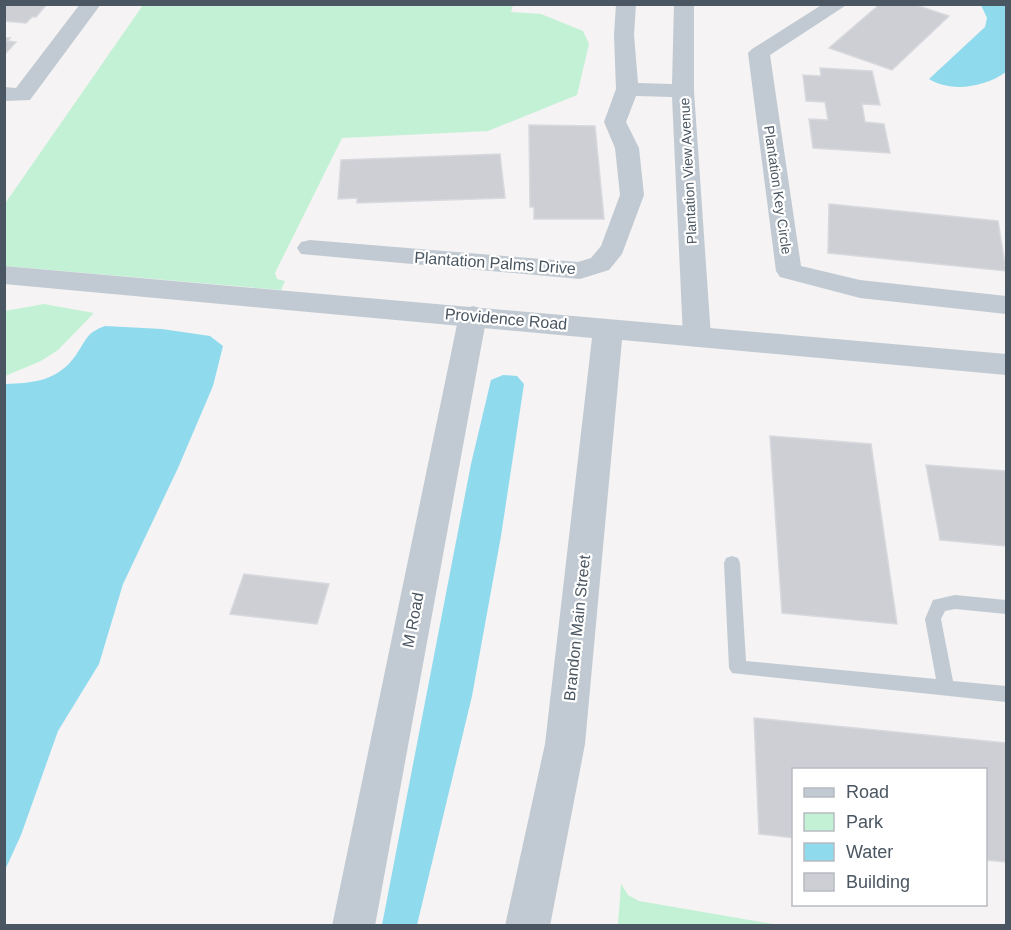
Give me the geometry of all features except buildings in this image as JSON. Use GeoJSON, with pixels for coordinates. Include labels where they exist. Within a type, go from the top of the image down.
{"type":"FeatureCollection","features":[{"type":"Feature","properties":{"kind":"street"},"geometry":{"type":"LineString","coordinates":[[4,94],[22,95],[91,4]]}},
{"type":"Feature","properties":{"kind":"street","name":"Plantation Palms Drive"},"geometry":{"type":"LineString","coordinates":[[310,248],[580,271],[600,264],[613,248],[632,195],[627,148],[615,122],[627,89],[624,35],[626,4]]}},
{"type":"Feature","properties":{"kind":"street","name":"Plantation View Avenue"},"geometry":{"type":"LineString","coordinates":[[684,4],[683,91],[697,337]]}},
{"type":"Feature","properties":{"kind":"street","name":"Plantation Key Circle"},"geometry":{"type":"LineString","coordinates":[[838,4],[759,53],[789,271],[860,289],[1006,305]]}},
{"type":"Feature","properties":{"kind":"street"},"geometry":{"type":"LineString","coordinates":[[627,89],[683,91]]}},
{"type":"Feature","properties":{"kind":"street","name":"Providence Road"},"geometry":{"type":"LineString","coordinates":[[4,275],[473,315],[1006,365]]}},
{"type":"Feature","properties":{"kind":"street","name":"M Road"},"geometry":{"type":"LineString","coordinates":[[353,926],[473,315]]}},
{"type":"Feature","properties":{"kind":"street","name":"Brandon Main Street"},"geometry":{"type":"LineString","coordinates":[[527,926],[565,744],[608,328]]}},
{"type":"Feature","properties":{"kind":"lane"},"geometry":{"type":"LineString","coordinates":[[732,563],[738,668],[1006,694]]}},
{"type":"Feature","properties":{"kind":"lane"},"geometry":{"type":"LineString","coordinates":[[946,688],[933,619],[939,604],[955,602],[1006,607]]}},
{"type":"Feature","properties":{"kind":"green space"},"geometry":{"type":"Polygon","coordinates":[[[143,5],[513,5],[511,12],[541,14],[583,31],[589,44],[577,95],[488,131],[342,138],[275,273],[277,279],[285,281],[281,290],[5,266],[4,205],[143,5]]]}},
{"type":"Feature","properties":{"kind":"green space"},"geometry":{"type":"Polygon","coordinates":[[[44,304],[94,313],[58,350],[41,361],[5,376],[5,311],[44,304]]]}},
{"type":"Feature","properties":{"kind":"green space"},"geometry":{"type":"Polygon","coordinates":[[[621,884],[628,895],[639,901],[779,925],[618,925],[621,884]]]}},
{"type":"Feature","properties":{"kind":"water"},"geometry":{"type":"Polygon","coordinates":[[[981,5],[1006,5],[1006,72],[988,81],[958,87],[929,79],[985,27],[987,18],[981,5]]]}},
{"type":"Feature","properties":{"kind":"water"},"geometry":{"type":"Polygon","coordinates":[[[105,326],[162,329],[210,336],[223,346],[213,386],[178,468],[123,584],[99,664],[58,731],[21,835],[5,870],[5,384],[26,383],[53,375],[69,364],[90,334],[105,326]]]}},
{"type":"Feature","properties":{"kind":"water"},"geometry":{"type":"Polygon","coordinates":[[[503,375],[517,376],[524,384],[501,536],[472,696],[417,925],[382,925],[471,464],[491,380],[503,375]]]}}]}
